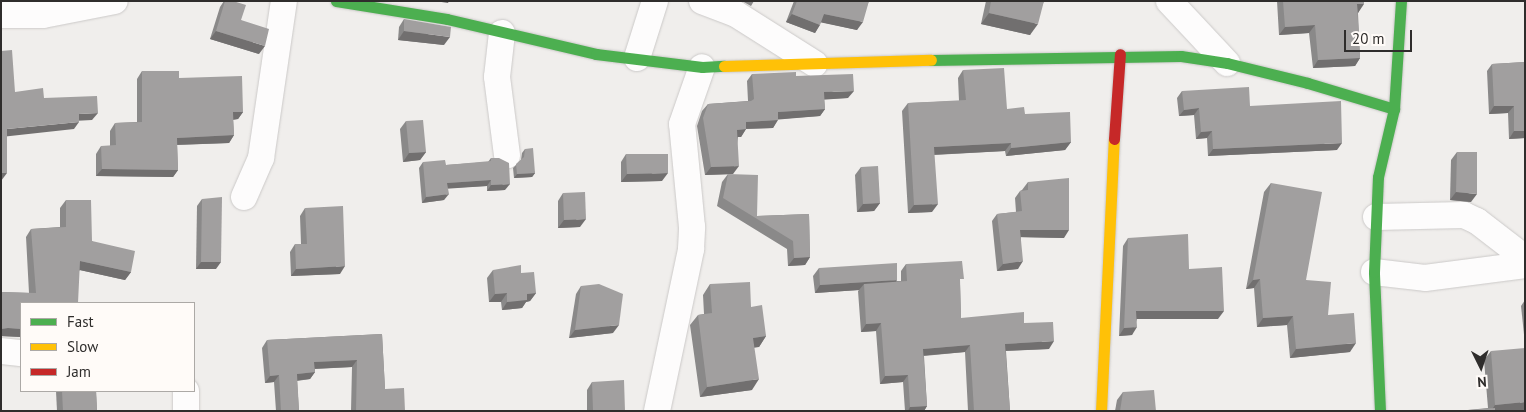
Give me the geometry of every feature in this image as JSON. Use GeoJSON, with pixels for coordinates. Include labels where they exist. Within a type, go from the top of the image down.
{"type":"FeatureCollection","features":[{"type":"Feature","properties":{"kind":"street"},"geometry":{"type":"LineString","coordinates":[[1,15],[43,15],[115,1]]}},
{"type":"Feature","properties":{"kind":"street"},"geometry":{"type":"LineString","coordinates":[[244,197],[261,158],[284,1]]}},
{"type":"Feature","properties":{"kind":"street"},"geometry":{"type":"LineString","coordinates":[[336,1],[448,19],[568,49],[702,67],[1120,54],[1181,56],[1227,63],[1394,109]]}},
{"type":"Feature","properties":{"kind":"street"},"geometry":{"type":"LineString","coordinates":[[637,58],[655,1]]}},
{"type":"Feature","properties":{"kind":"street"},"geometry":{"type":"LineString","coordinates":[[1169,1],[1227,63]]}},
{"type":"Feature","properties":{"kind":"street"},"geometry":{"type":"LineString","coordinates":[[704,2],[736,14],[815,64]]}},
{"type":"Feature","properties":{"kind":"street"},"geometry":{"type":"LineString","coordinates":[[1380,411],[1374,272],[1378,178],[1394,109],[1405,7]]}},
{"type":"Feature","properties":{"kind":"street"},"geometry":{"type":"LineString","coordinates":[[502,33],[497,77],[507,155]]}},
{"type":"Feature","properties":{"kind":"street"},"geometry":{"type":"LineString","coordinates":[[1101,411],[1105,279],[1120,54]]}},
{"type":"Feature","properties":{"kind":"street"},"geometry":{"type":"LineString","coordinates":[[656,411],[690,249],[692,227],[682,124],[702,67]]}},
{"type":"Feature","properties":{"kind":"street"},"geometry":{"type":"LineString","coordinates":[[1376,217],[1464,215],[1477,221],[1525,258]]}},
{"type":"Feature","properties":{"kind":"street"},"geometry":{"type":"LineString","coordinates":[[1374,272],[1425,278],[1525,265]]}},
{"type":"Feature","properties":{"kind":"street"},"geometry":{"type":"LineString","coordinates":[[1,350],[20,353]]}},
{"type":"Feature","properties":{"kind":"street"},"geometry":{"type":"LineString","coordinates":[[186,392],[186,411]]}},
{"type":"Feature","properties":{"kind":"building"},"geometry":{"type":"Polygon","coordinates":[[[225,1],[246,5],[241,20],[269,29],[265,46],[216,31],[225,1]]]}},
{"type":"Feature","properties":{"kind":"building"},"geometry":{"type":"Polygon","coordinates":[[[797,1],[869,1],[863,22],[824,14],[820,25],[792,14],[797,1]]]}},
{"type":"Feature","properties":{"kind":"building"},"geometry":{"type":"Polygon","coordinates":[[[991,1],[1044,1],[1038,24],[989,13],[991,1]]]}},
{"type":"Feature","properties":{"kind":"building"},"geometry":{"type":"Polygon","coordinates":[[[1283,1],[1364,1],[1364,4],[1357,4],[1360,58],[1318,60],[1315,25],[1285,27],[1283,1]]]}},
{"type":"Feature","properties":{"kind":"building"},"geometry":{"type":"Polygon","coordinates":[[[404,19],[451,27],[450,37],[404,31],[404,19]]]}},
{"type":"Feature","properties":{"kind":"building"},"geometry":{"type":"Polygon","coordinates":[[[12,50],[15,92],[43,88],[44,98],[97,96],[98,113],[79,114],[79,122],[7,129],[7,173],[1,173],[1,51],[12,50]]]}},
{"type":"Feature","properties":{"kind":"building"},"geometry":{"type":"Polygon","coordinates":[[[1525,62],[1525,131],[1514,131],[1514,106],[1494,106],[1492,64],[1525,62]]]}},
{"type":"Feature","properties":{"kind":"building"},"geometry":{"type":"Polygon","coordinates":[[[1004,68],[1007,109],[1024,107],[1025,114],[1070,112],[1071,142],[1011,148],[1011,143],[934,147],[938,204],[914,205],[908,103],[966,100],[963,70],[1004,68]]]}},
{"type":"Feature","properties":{"kind":"building"},"geometry":{"type":"Polygon","coordinates":[[[142,71],[179,71],[179,78],[242,76],[243,112],[233,112],[234,135],[177,138],[178,170],[102,169],[101,146],[116,145],[115,123],[142,122],[142,71]]]}},
{"type":"Feature","properties":{"kind":"building"},"geometry":{"type":"Polygon","coordinates":[[[796,72],[796,76],[853,74],[854,91],[824,92],[825,109],[778,112],[778,120],[746,122],[746,129],[737,130],[739,166],[711,167],[703,118],[708,104],[751,101],[754,99],[752,74],[796,72]]]}},
{"type":"Feature","properties":{"kind":"building"},"geometry":{"type":"Polygon","coordinates":[[[1249,87],[1250,106],[1341,101],[1342,143],[1213,149],[1212,131],[1201,132],[1199,108],[1184,110],[1182,91],[1249,87]]]}},
{"type":"Feature","properties":{"kind":"building"},"geometry":{"type":"Polygon","coordinates":[[[423,120],[426,152],[409,153],[406,121],[423,120]]]}},
{"type":"Feature","properties":{"kind":"building"},"geometry":{"type":"Polygon","coordinates":[[[533,148],[535,173],[517,174],[516,164],[524,157],[525,149],[533,148]]]}},
{"type":"Feature","properties":{"kind":"building"},"geometry":{"type":"Polygon","coordinates":[[[1457,152],[1477,152],[1477,194],[1456,192],[1457,152]]]}},
{"type":"Feature","properties":{"kind":"building"},"geometry":{"type":"Polygon","coordinates":[[[626,154],[668,154],[668,173],[627,174],[626,154]]]}},
{"type":"Feature","properties":{"kind":"building"},"geometry":{"type":"Polygon","coordinates":[[[491,158],[499,158],[509,163],[510,184],[491,185],[491,180],[447,183],[449,194],[426,197],[423,162],[445,160],[446,165],[491,161],[491,158]]]}},
{"type":"Feature","properties":{"kind":"building"},"geometry":{"type":"Polygon","coordinates":[[[878,166],[880,203],[863,204],[861,167],[878,166]]]}},
{"type":"Feature","properties":{"kind":"building"},"geometry":{"type":"Polygon","coordinates":[[[728,174],[758,175],[757,216],[809,214],[810,257],[794,258],[793,241],[723,198],[728,174]]]}},
{"type":"Feature","properties":{"kind":"building"},"geometry":{"type":"Polygon","coordinates":[[[1069,178],[1069,230],[1020,230],[1023,261],[1003,264],[997,214],[1022,211],[1020,191],[1028,190],[1028,182],[1069,178]]]}},
{"type":"Feature","properties":{"kind":"building"},"geometry":{"type":"Polygon","coordinates":[[[1271,183],[1322,192],[1306,280],[1331,282],[1328,315],[1354,313],[1356,343],[1296,349],[1293,316],[1263,318],[1260,279],[1253,280],[1271,183]]]}},
{"type":"Feature","properties":{"kind":"building"},"geometry":{"type":"Polygon","coordinates":[[[585,192],[586,219],[564,220],[563,193],[585,192]]]}},
{"type":"Feature","properties":{"kind":"building"},"geometry":{"type":"Polygon","coordinates":[[[222,197],[221,262],[201,262],[202,199],[222,197]]]}},
{"type":"Feature","properties":{"kind":"building"},"geometry":{"type":"Polygon","coordinates":[[[66,200],[91,200],[92,241],[135,251],[131,272],[80,261],[78,302],[20,302],[20,329],[1,329],[1,292],[36,293],[31,229],[66,227],[66,200]]]}},
{"type":"Feature","properties":{"kind":"building"},"geometry":{"type":"Polygon","coordinates":[[[343,206],[345,266],[296,269],[295,244],[307,244],[305,208],[343,206]]]}},
{"type":"Feature","properties":{"kind":"building"},"geometry":{"type":"Polygon","coordinates":[[[1188,234],[1189,269],[1222,267],[1224,311],[1136,311],[1137,327],[1124,328],[1128,238],[1188,234]]]}},
{"type":"Feature","properties":{"kind":"building"},"geometry":{"type":"Polygon","coordinates":[[[962,261],[964,279],[960,279],[961,318],[1024,312],[1024,323],[1053,322],[1054,341],[1005,344],[1010,411],[974,411],[970,345],[923,349],[927,406],[910,407],[908,375],[885,376],[881,323],[866,324],[864,284],[907,281],[906,264],[962,261]]]}},
{"type":"Feature","properties":{"kind":"building"},"geometry":{"type":"Polygon","coordinates":[[[897,263],[897,280],[820,285],[819,268],[897,263]]]}},
{"type":"Feature","properties":{"kind":"building"},"geometry":{"type":"Polygon","coordinates":[[[521,265],[521,273],[534,272],[536,293],[527,294],[527,300],[507,302],[507,293],[495,294],[493,270],[521,265]]]}},
{"type":"Feature","properties":{"kind":"building"},"geometry":{"type":"Polygon","coordinates":[[[750,282],[751,307],[762,305],[766,336],[753,338],[759,379],[707,387],[698,315],[712,313],[710,284],[750,282]]]}},
{"type":"Feature","properties":{"kind":"building"},"geometry":{"type":"Polygon","coordinates":[[[599,284],[623,294],[619,325],[575,330],[581,286],[599,284]]]}},
{"type":"Feature","properties":{"kind":"building"},"geometry":{"type":"Polygon","coordinates":[[[382,334],[385,389],[404,388],[405,411],[356,411],[357,360],[314,362],[315,372],[297,374],[299,411],[281,411],[279,375],[270,376],[267,340],[382,334]]]}},
{"type":"Feature","properties":{"kind":"building"},"geometry":{"type":"Polygon","coordinates":[[[1525,348],[1525,402],[1495,405],[1491,351],[1525,348]]]}},
{"type":"Feature","properties":{"kind":"building"},"geometry":{"type":"Polygon","coordinates":[[[624,380],[625,411],[580,411],[593,410],[592,382],[624,380]]]}},
{"type":"Feature","properties":{"kind":"building"},"geometry":{"type":"Polygon","coordinates":[[[1154,390],[1156,411],[1120,411],[1123,392],[1154,390]]]}},
{"type":"Feature","properties":{"kind":"building"},"geometry":{"type":"Polygon","coordinates":[[[62,392],[96,392],[97,410],[63,411],[62,392]]]}},
{"type":"Feature","properties":{"kind":"building"},"geometry":{"type":"Polygon","coordinates":[[[1495,408],[1495,411],[1468,411],[1468,410],[1495,408]]]}},
{"type":"Feature","properties":{"kind":"traffic: fast"},"geometry":{"type":"LineString","coordinates":[[336,1],[447,19],[596,54],[702,67],[724,66]]}},
{"type":"Feature","properties":{"kind":"traffic: fast"},"geometry":{"type":"LineString","coordinates":[[1380,411],[1374,272],[1378,177],[1394,109],[1401,1]]}},
{"type":"Feature","properties":{"kind":"traffic: fast"},"geometry":{"type":"LineString","coordinates":[[931,60],[1181,56],[1227,63],[1308,83],[1394,109]]}},
{"type":"Feature","properties":{"kind":"traffic: slow"},"geometry":{"type":"LineString","coordinates":[[724,66],[931,60]]}},
{"type":"Feature","properties":{"kind":"traffic: slow"},"geometry":{"type":"LineString","coordinates":[[1101,411],[1114,139]]}},
{"type":"Feature","properties":{"kind":"traffic: jam"},"geometry":{"type":"LineString","coordinates":[[1114,139],[1120,54]]}}]}
